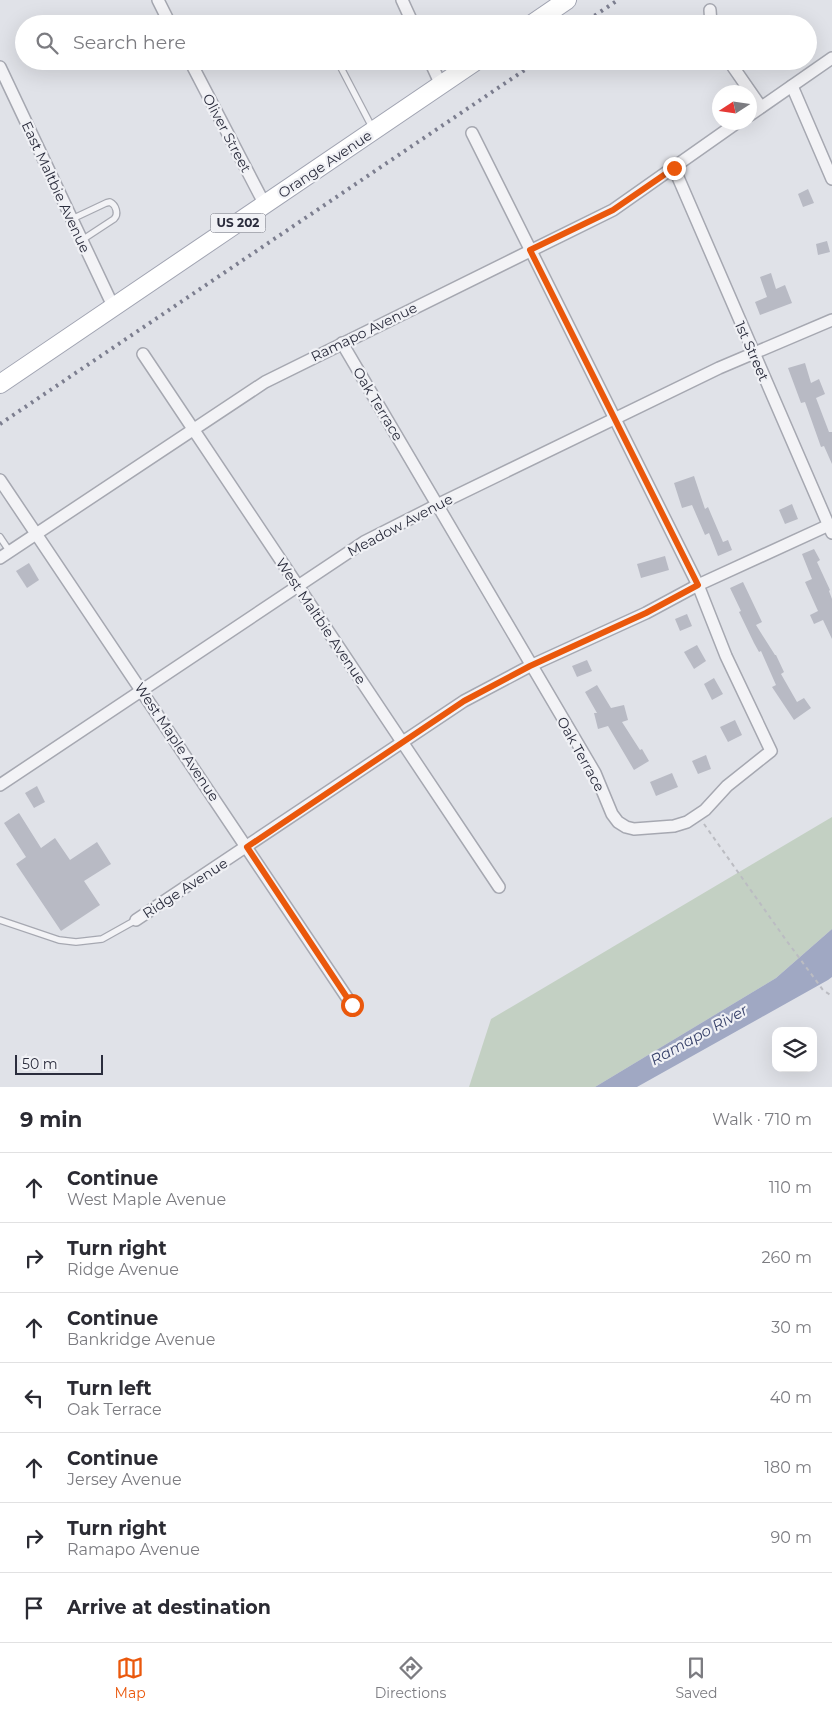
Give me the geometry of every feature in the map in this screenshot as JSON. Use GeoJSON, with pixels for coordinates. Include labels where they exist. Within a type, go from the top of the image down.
{"type":"FeatureCollection","features":[{"type":"Feature","properties":{"kind":"main road"},"geometry":{"type":"LineString","coordinates":[[545,15],[567,0]]}},
{"type":"Feature","properties":{"kind":"main road","name":"Orange Avenue"},"geometry":{"type":"LineString","coordinates":[[0,384],[462,70]]}},
{"type":"Feature","properties":{"kind":"street"},"geometry":{"type":"LineString","coordinates":[[158,0],[166,15]]}},
{"type":"Feature","properties":{"kind":"street"},"geometry":{"type":"LineString","coordinates":[[402,0],[408,15]]}},
{"type":"Feature","properties":{"kind":"street"},"geometry":{"type":"LineString","coordinates":[[710,10],[710,15]]}},
{"type":"Feature","properties":{"kind":"street"},"geometry":{"type":"LineString","coordinates":[[817,68],[832,58]]}},
{"type":"Feature","properties":{"kind":"street","name":"East Maltbie Avenue"},"geometry":{"type":"LineString","coordinates":[[0,67],[113,306]]}},
{"type":"Feature","properties":{"kind":"street","name":"Oliver Street"},"geometry":{"type":"LineString","coordinates":[[195,70],[265,205]]}},
{"type":"Feature","properties":{"kind":"street"},"geometry":{"type":"LineString","coordinates":[[434,70],[440,85]]}},
{"type":"Feature","properties":{"kind":"street"},"geometry":{"type":"LineString","coordinates":[[735,70],[761,107]]}},
{"type":"Feature","properties":{"kind":"street"},"geometry":{"type":"LineString","coordinates":[[757,110],[815,70]]}},
{"type":"Feature","properties":{"kind":"street"},"geometry":{"type":"LineString","coordinates":[[792,86],[832,179]]}},
{"type":"Feature","properties":{"kind":"street","name":"Ramapo Avenue"},"geometry":{"type":"LineString","coordinates":[[5,555],[265,382],[613,210],[727,130]]}},
{"type":"Feature","properties":{"kind":"street","name":"Oak Terrace"},"geometry":{"type":"LineString","coordinates":[[342,343],[530,666],[595,773],[612,814],[618,822],[634,829],[674,826],[687,822],[705,810],[727,786],[771,751],[726,656],[698,585],[472,133]]}},
{"type":"Feature","properties":{"kind":"street","name":"1st Street"},"geometry":{"type":"LineString","coordinates":[[674,168],[830,529]]}},
{"type":"Feature","properties":{"kind":"street","name":"Meadow Avenue"},"geometry":{"type":"LineString","coordinates":[[0,786],[364,542],[437,504],[615,418],[753,353],[832,320]]}},
{"type":"Feature","properties":{"kind":"street","name":"West Maltbie Avenue"},"geometry":{"type":"LineString","coordinates":[[143,354],[499,887]]}},
{"type":"Feature","properties":{"kind":"street","name":"West Maple Avenue"},"geometry":{"type":"LineString","coordinates":[[0,480],[352,1005]]}},
{"type":"Feature","properties":{"kind":"street","name":"Ridge Avenue"},"geometry":{"type":"LineString","coordinates":[[136,920],[464,701],[530,666],[646,613],[698,585],[830,529]]}},
{"type":"Feature","properties":{"kind":"lane"},"geometry":{"type":"LineString","coordinates":[[342,70],[374,130]]}},
{"type":"Feature","properties":{"kind":"lane"},"geometry":{"type":"LineString","coordinates":[[72,219],[106,202],[110,202],[115,206],[117,214],[114,219],[82,240]]}},
{"type":"Feature","properties":{"kind":"lane"},"geometry":{"type":"LineString","coordinates":[[0,537],[5,555]]}},
{"type":"Feature","properties":{"kind":"lane"},"geometry":{"type":"LineString","coordinates":[[0,920],[59,940],[76,942],[102,939],[136,920]]}},
{"type":"Feature","properties":{"kind":"path"},"geometry":{"type":"LineString","coordinates":[[708,829],[786,940],[824,990],[832,996]]}},
{"type":"Feature","properties":{"kind":"green space"},"geometry":{"type":"Polygon","coordinates":[[[832,817],[832,929],[776,978],[595,1087],[469,1087],[491,1019],[832,817]]]}},
{"type":"Feature","properties":{"kind":"water","name":"Ramapo River"},"geometry":{"type":"Polygon","coordinates":[[[832,929],[832,977],[828,980],[637,1087],[595,1087],[776,978],[832,929]]]}},
{"type":"Feature","properties":{"kind":"building"},"geometry":{"type":"Polygon","coordinates":[[[808,189],[814,203],[803,207],[798,194],[808,189]]]}},
{"type":"Feature","properties":{"kind":"building"},"geometry":{"type":"Polygon","coordinates":[[[827,241],[830,252],[818,255],[816,244],[827,241]]]}},
{"type":"Feature","properties":{"kind":"building"},"geometry":{"type":"Polygon","coordinates":[[[771,273],[776,289],[785,285],[792,303],[760,315],[755,302],[767,297],[760,277],[771,273]]]}},
{"type":"Feature","properties":{"kind":"building"},"geometry":{"type":"Polygon","coordinates":[[[805,363],[811,383],[819,379],[825,394],[816,398],[829,432],[832,432],[832,464],[824,446],[821,447],[805,402],[801,403],[788,368],[805,363]]]}},
{"type":"Feature","properties":{"kind":"building"},"geometry":{"type":"Polygon","coordinates":[[[694,476],[705,509],[708,507],[723,542],[728,540],[732,550],[718,556],[709,533],[705,535],[692,505],[682,508],[674,483],[694,476]]]}},
{"type":"Feature","properties":{"kind":"building"},"geometry":{"type":"Polygon","coordinates":[[[792,504],[798,519],[785,524],[779,510],[792,504]]]}},
{"type":"Feature","properties":{"kind":"building"},"geometry":{"type":"Polygon","coordinates":[[[814,549],[820,560],[817,562],[830,590],[832,599],[832,639],[823,620],[814,624],[810,615],[818,611],[805,582],[812,579],[802,554],[814,549]]]}},
{"type":"Feature","properties":{"kind":"building"},"geometry":{"type":"Polygon","coordinates":[[[665,556],[669,570],[641,578],[637,564],[665,556]]]}},
{"type":"Feature","properties":{"kind":"building"},"geometry":{"type":"Polygon","coordinates":[[[29,563],[39,580],[27,588],[16,571],[29,563]]]}},
{"type":"Feature","properties":{"kind":"building"},"geometry":{"type":"Polygon","coordinates":[[[743,582],[762,622],[756,625],[776,655],[784,672],[781,674],[797,702],[804,698],[811,708],[794,720],[772,687],[776,685],[761,651],[759,652],[739,612],[741,611],[730,588],[743,582]]]}},
{"type":"Feature","properties":{"kind":"building"},"geometry":{"type":"Polygon","coordinates":[[[687,614],[692,626],[680,631],[675,619],[687,614]]]}},
{"type":"Feature","properties":{"kind":"building"},"geometry":{"type":"Polygon","coordinates":[[[697,645],[706,661],[694,669],[684,652],[697,645]]]}},
{"type":"Feature","properties":{"kind":"building"},"geometry":{"type":"Polygon","coordinates":[[[587,660],[592,671],[577,677],[572,666],[587,660]]]}},
{"type":"Feature","properties":{"kind":"building"},"geometry":{"type":"Polygon","coordinates":[[[714,678],[723,694],[712,700],[704,684],[714,678]]]}},
{"type":"Feature","properties":{"kind":"building"},"geometry":{"type":"Polygon","coordinates":[[[597,685],[611,708],[624,705],[628,720],[622,722],[649,761],[634,770],[608,726],[598,729],[594,713],[597,713],[585,692],[597,685]]]}},
{"type":"Feature","properties":{"kind":"building"},"geometry":{"type":"Polygon","coordinates":[[[735,720],[742,735],[728,742],[720,727],[735,720]]]}},
{"type":"Feature","properties":{"kind":"building"},"geometry":{"type":"Polygon","coordinates":[[[706,755],[711,769],[698,774],[692,761],[706,755]]]}},
{"type":"Feature","properties":{"kind":"building"},"geometry":{"type":"Polygon","coordinates":[[[672,773],[678,787],[656,796],[650,782],[672,773]]]}},
{"type":"Feature","properties":{"kind":"building"},"geometry":{"type":"Polygon","coordinates":[[[37,786],[45,802],[34,808],[25,793],[37,786]]]}},
{"type":"Feature","properties":{"kind":"building"},"geometry":{"type":"Polygon","coordinates":[[[19,813],[41,848],[55,838],[70,860],[97,842],[111,864],[84,881],[100,905],[61,931],[16,864],[26,857],[4,823],[19,813]]]}},
{"type":"Feature","properties":{"kind":"railway"},"geometry":{"type":"LineString","coordinates":[[596,15],[618,0]]}},
{"type":"Feature","properties":{"kind":"railway"},"geometry":{"type":"LineString","coordinates":[[0,424],[525,70]]}},
{"type":"Feature","properties":{"kind":"route"},"geometry":{"type":"LineString","coordinates":[[352,1005],[247,847],[464,701],[530,666],[646,613],[698,585],[530,250],[613,210],[674,168]]}}]}
